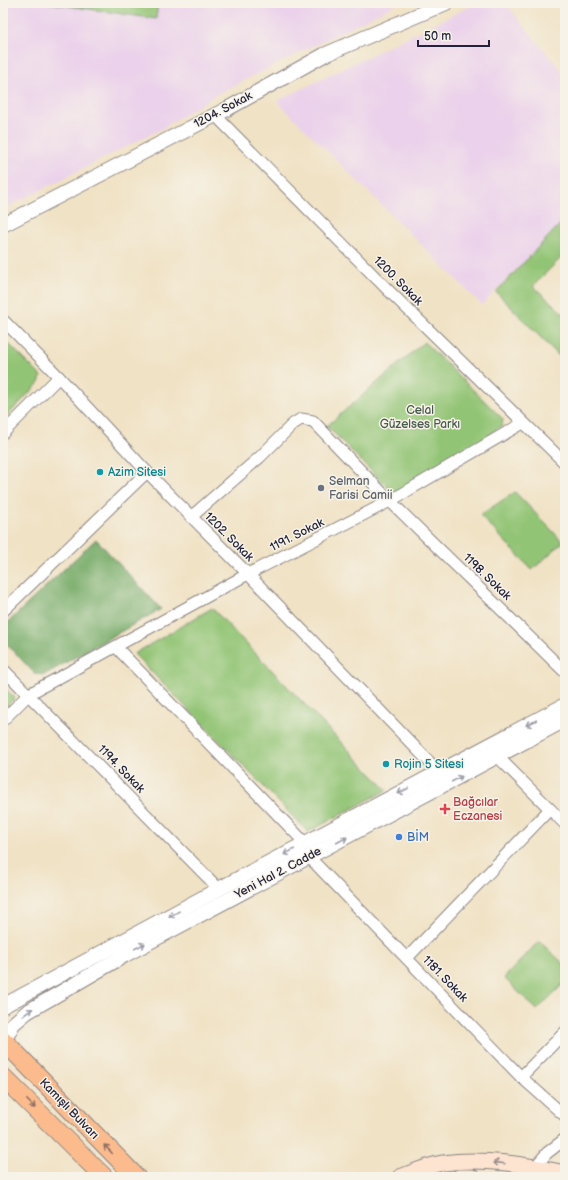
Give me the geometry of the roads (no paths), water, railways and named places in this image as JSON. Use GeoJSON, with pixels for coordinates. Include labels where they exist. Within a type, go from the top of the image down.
{"type":"FeatureCollection","features":[{"type":"Feature","properties":{"kind":"highway","name":"Kamışlı Bulvarı"},"geometry":{"type":"LineString","coordinates":[[3,1041],[136,1177]]}},
{"type":"Feature","properties":{"kind":"highway","name":"Kamışlı Bulvarı"},"geometry":{"type":"LineString","coordinates":[[3,1077],[104,1177]]}},
{"type":"Feature","properties":{"kind":"main road"},"geometry":{"type":"LineString","coordinates":[[400,1177],[442,1163],[464,1160],[535,1167],[565,1174]]}},
{"type":"Feature","properties":{"kind":"main road"},"geometry":{"type":"LineString","coordinates":[[459,1177],[472,1177]]}},
{"type":"Feature","properties":{"kind":"street","name":"1204. Sokak"},"geometry":{"type":"LineString","coordinates":[[3,225],[215,115],[324,55],[446,3]]}},
{"type":"Feature","properties":{"kind":"street","name":"1200. Sokak"},"geometry":{"type":"LineString","coordinates":[[215,115],[523,423],[565,463]]}},
{"type":"Feature","properties":{"kind":"street","name":"1202. Sokak"},"geometry":{"type":"LineString","coordinates":[[3,320],[59,376],[146,472],[248,574],[438,772]]}},
{"type":"Feature","properties":{"kind":"street"},"geometry":{"type":"LineString","coordinates":[[3,433],[59,376]]}},
{"type":"Feature","properties":{"kind":"street","name":"1198. Sokak"},"geometry":{"type":"LineString","coordinates":[[191,517],[260,457],[294,424],[302,419],[313,420],[390,501],[565,672]]}},
{"type":"Feature","properties":{"kind":"street","name":"1191. Sokak"},"geometry":{"type":"LineString","coordinates":[[3,720],[29,694],[248,574],[390,501],[523,423]]}},
{"type":"Feature","properties":{"kind":"street"},"geometry":{"type":"LineString","coordinates":[[3,611],[146,472]]}},
{"type":"Feature","properties":{"kind":"street"},"geometry":{"type":"LineString","coordinates":[[116,647],[305,843]]}},
{"type":"Feature","properties":{"kind":"street","name":"1194. Sokak"},"geometry":{"type":"LineString","coordinates":[[3,669],[219,889]]}},
{"type":"Feature","properties":{"kind":"street"},"geometry":{"type":"LineString","coordinates":[[3,1006],[565,705]]}},
{"type":"Feature","properties":{"kind":"street","name":"Yeni Hal 2. Cadde"},"geometry":{"type":"LineString","coordinates":[[3,1041],[13,1024],[27,1012],[124,955],[565,720]]}},
{"type":"Feature","properties":{"kind":"street"},"geometry":{"type":"LineString","coordinates":[[498,757],[565,824]]}},
{"type":"Feature","properties":{"kind":"street"},"geometry":{"type":"LineString","coordinates":[[407,958],[550,809]]}},
{"type":"Feature","properties":{"kind":"street","name":"1181. Sokak"},"geometry":{"type":"LineString","coordinates":[[309,857],[521,1077],[565,1116]]}},
{"type":"Feature","properties":{"kind":"street"},"geometry":{"type":"LineString","coordinates":[[521,1077],[565,1032]]}},
{"type":"Feature","properties":{"kind":"street"},"geometry":{"type":"LineString","coordinates":[[535,1167],[547,1153],[565,1140]]}},
{"type":"Feature","properties":{"kind":"place","name":"Azim Sitesi"},"geometry":{"type":"Point","coordinates":[100,472]}},
{"type":"Feature","properties":{"kind":"place","name":"Selman Farisi Camii"},"geometry":{"type":"Point","coordinates":[321,488]}},
{"type":"Feature","properties":{"kind":"place","name":"Rojin 5 Sitesi"},"geometry":{"type":"Point","coordinates":[386,764]}},
{"type":"Feature","properties":{"kind":"place","name":"Bağcılar Eczanesi"},"geometry":{"type":"Point","coordinates":[445,809]}},
{"type":"Feature","properties":{"kind":"place","name":"BİM"},"geometry":{"type":"Point","coordinates":[399,837]}},
{"type":"Feature","properties":{"kind":"park label","name":"Celal Güzelses Parkı"},"geometry":{"type":"Point","coordinates":[420,417]}}]}
